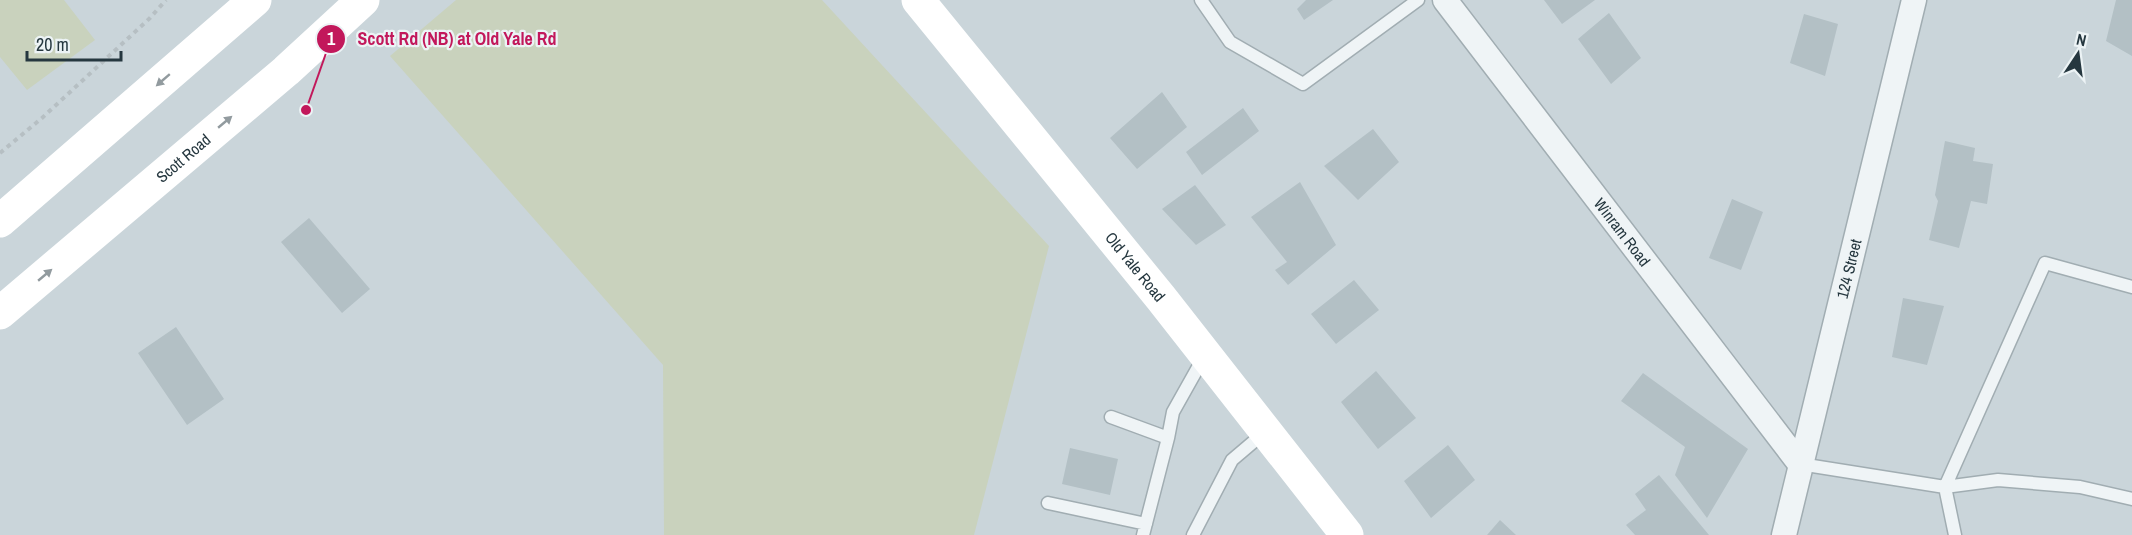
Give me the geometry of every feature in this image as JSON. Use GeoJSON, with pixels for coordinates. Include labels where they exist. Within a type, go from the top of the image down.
{"type":"FeatureCollection","features":[{"type":"Feature","properties":{"kind":"main road"},"geometry":{"type":"LineString","coordinates":[[0,220],[255,0]]}},
{"type":"Feature","properties":{"kind":"main road","name":"Scott Road"},"geometry":{"type":"LineString","coordinates":[[0,313],[277,78],[363,0]]}},
{"type":"Feature","properties":{"kind":"main road","name":"Old Yale Road"},"geometry":{"type":"LineString","coordinates":[[918,0],[1161,298],[1347,535]]}},
{"type":"Feature","properties":{"kind":"street","name":"Winram Road"},"geometry":{"type":"LineString","coordinates":[[1445,0],[1800,464]]}},
{"type":"Feature","properties":{"kind":"street","name":"124 Street"},"geometry":{"type":"LineString","coordinates":[[1784,535],[1914,0]]}},
{"type":"Feature","properties":{"kind":"lane"},"geometry":{"type":"LineString","coordinates":[[1201,0],[1230,42],[1303,84],[1418,0]]}},
{"type":"Feature","properties":{"kind":"lane"},"geometry":{"type":"LineString","coordinates":[[1955,535],[1945,487],[2045,263],[2132,287]]}},
{"type":"Feature","properties":{"kind":"lane"},"geometry":{"type":"LineString","coordinates":[[1048,503],[1145,530],[1173,412],[1205,354]]}},
{"type":"Feature","properties":{"kind":"lane"},"geometry":{"type":"LineString","coordinates":[[1111,417],[1168,438]]}},
{"type":"Feature","properties":{"kind":"lane"},"geometry":{"type":"LineString","coordinates":[[1193,535],[1232,460],[1266,431]]}},
{"type":"Feature","properties":{"kind":"lane"},"geometry":{"type":"LineString","coordinates":[[1800,464],[1945,487],[1998,480],[2080,487],[2132,500]]}},
{"type":"Feature","properties":{"kind":"path"},"geometry":{"type":"LineString","coordinates":[[0,153],[42,118],[150,18],[166,0]]}},
{"type":"Feature","properties":{"kind":"shaded area"},"geometry":{"type":"Polygon","coordinates":[[[0,0],[2132,0],[2132,535],[0,535],[0,0]]]}},
{"type":"Feature","properties":{"kind":"green space"},"geometry":{"type":"Polygon","coordinates":[[[0,0],[64,0],[95,40],[27,90],[0,57],[0,0]]]}},
{"type":"Feature","properties":{"kind":"green space"},"geometry":{"type":"Polygon","coordinates":[[[456,0],[822,0],[1049,246],[974,535],[664,535],[663,365],[390,56],[456,0]]]}},
{"type":"Feature","properties":{"kind":"building"},"geometry":{"type":"Polygon","coordinates":[[[1306,0],[1333,0],[1304,20],[1297,9],[1306,0]]]}},
{"type":"Feature","properties":{"kind":"building"},"geometry":{"type":"Polygon","coordinates":[[[1544,0],[1595,0],[1562,24],[1544,0]]]}},
{"type":"Feature","properties":{"kind":"building"},"geometry":{"type":"Polygon","coordinates":[[[2116,0],[2132,0],[2132,56],[2106,41],[2116,0]]]}},
{"type":"Feature","properties":{"kind":"building"},"geometry":{"type":"Polygon","coordinates":[[[1609,13],[1641,58],[1611,84],[1578,39],[1609,13]]]}},
{"type":"Feature","properties":{"kind":"building"},"geometry":{"type":"Polygon","coordinates":[[[1804,14],[1838,24],[1825,76],[1790,63],[1804,14]]]}},
{"type":"Feature","properties":{"kind":"building"},"geometry":{"type":"Polygon","coordinates":[[[1162,92],[1187,127],[1137,169],[1110,138],[1162,92]]]}},
{"type":"Feature","properties":{"kind":"building"},"geometry":{"type":"Polygon","coordinates":[[[1243,108],[1259,131],[1202,175],[1186,152],[1243,108]]]}},
{"type":"Feature","properties":{"kind":"building"},"geometry":{"type":"Polygon","coordinates":[[[1373,129],[1399,162],[1358,200],[1324,166],[1373,129]]]}},
{"type":"Feature","properties":{"kind":"building"},"geometry":{"type":"Polygon","coordinates":[[[1945,141],[1975,148],[1973,161],[1993,164],[1987,204],[1971,201],[1959,248],[1929,240],[1938,201],[1935,195],[1945,141]]]}},
{"type":"Feature","properties":{"kind":"building"},"geometry":{"type":"Polygon","coordinates":[[[1300,182],[1336,245],[1288,285],[1275,270],[1287,262],[1251,217],[1300,182]]]}},
{"type":"Feature","properties":{"kind":"building"},"geometry":{"type":"Polygon","coordinates":[[[1195,185],[1226,225],[1196,245],[1162,209],[1195,185]]]}},
{"type":"Feature","properties":{"kind":"building"},"geometry":{"type":"Polygon","coordinates":[[[1732,199],[1763,212],[1741,270],[1709,258],[1732,199]]]}},
{"type":"Feature","properties":{"kind":"building"},"geometry":{"type":"Polygon","coordinates":[[[309,218],[370,289],[342,313],[281,242],[309,218]]]}},
{"type":"Feature","properties":{"kind":"building"},"geometry":{"type":"Polygon","coordinates":[[[1354,280],[1379,310],[1336,344],[1311,314],[1354,280]]]}},
{"type":"Feature","properties":{"kind":"building"},"geometry":{"type":"Polygon","coordinates":[[[1903,298],[1944,306],[1927,365],[1892,357],[1903,298]]]}},
{"type":"Feature","properties":{"kind":"building"},"geometry":{"type":"Polygon","coordinates":[[[176,327],[224,399],[187,425],[138,353],[176,327]]]}},
{"type":"Feature","properties":{"kind":"building"},"geometry":{"type":"Polygon","coordinates":[[[1376,371],[1416,418],[1378,449],[1341,402],[1376,371]]]}},
{"type":"Feature","properties":{"kind":"building"},"geometry":{"type":"Polygon","coordinates":[[[1643,373],[1748,449],[1707,518],[1675,475],[1685,447],[1621,401],[1643,373]]]}},
{"type":"Feature","properties":{"kind":"building"},"geometry":{"type":"Polygon","coordinates":[[[1448,445],[1475,480],[1431,518],[1404,481],[1448,445]]]}},
{"type":"Feature","properties":{"kind":"building"},"geometry":{"type":"Polygon","coordinates":[[[1070,448],[1118,459],[1110,495],[1062,484],[1070,448]]]}},
{"type":"Feature","properties":{"kind":"building"},"geometry":{"type":"Polygon","coordinates":[[[1659,475],[1709,535],[1635,535],[1626,525],[1646,510],[1635,494],[1659,475]]]}},
{"type":"Feature","properties":{"kind":"building"},"geometry":{"type":"Polygon","coordinates":[[[1500,520],[1516,535],[1487,535],[1500,520]]]}},
{"type":"Feature","properties":{"kind":"place","name":"Scott Rd (NB) at Old Yale Rd"},"geometry":{"type":"Point","coordinates":[306,110]}}]}
